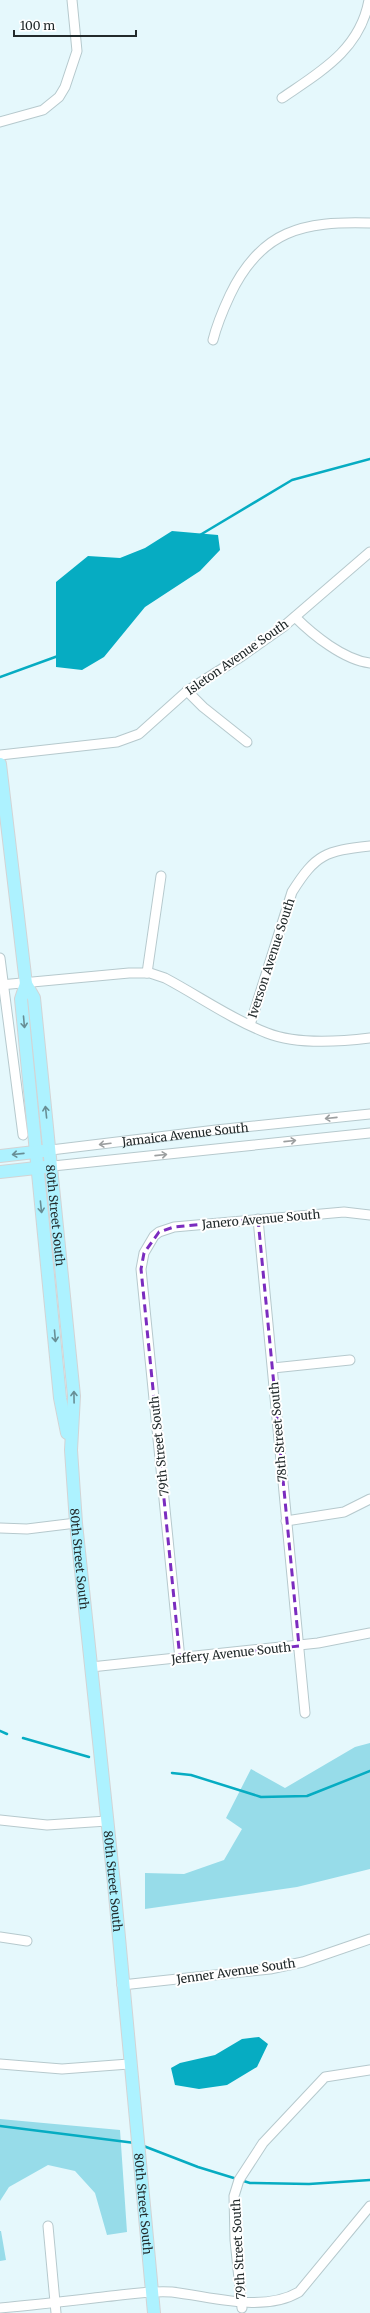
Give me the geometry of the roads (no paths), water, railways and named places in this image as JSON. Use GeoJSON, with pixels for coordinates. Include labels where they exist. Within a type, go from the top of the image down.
{"type":"FeatureCollection","features":[{"type":"Feature","properties":{"kind":"main road","name":"80th Street South"},"geometry":{"type":"LineString","coordinates":[[0,764],[26,984],[34,998],[51,1150],[74,1396],[71,1450],[76,1523],[107,1821],[129,2064],[154,2313]]}},
{"type":"Feature","properties":{"kind":"main road","name":"80th Street South"},"geometry":{"type":"LineString","coordinates":[[26,984],[21,999],[35,1152],[60,1398],[71,1450]]}},
{"type":"Feature","properties":{"kind":"main road","name":"Jamaica Avenue South"},"geometry":{"type":"LineString","coordinates":[[0,1156],[51,1150]]}},
{"type":"Feature","properties":{"kind":"main road","name":"Jamaica Avenue South"},"geometry":{"type":"LineString","coordinates":[[0,1172],[52,1166]]}},
{"type":"Feature","properties":{"kind":"street"},"geometry":{"type":"LineString","coordinates":[[0,122],[43,110],[59,97],[65,87],[77,51],[72,0]]}},
{"type":"Feature","properties":{"kind":"street"},"geometry":{"type":"LineString","coordinates":[[282,98],[336,61],[362,22],[369,0]]}},
{"type":"Feature","properties":{"kind":"street"},"geometry":{"type":"LineString","coordinates":[[213,340],[217,324],[239,276],[252,257],[273,239],[307,227],[343,222],[370,223]]}},
{"type":"Feature","properties":{"kind":"street","name":"Isleton Avenue South"},"geometry":{"type":"LineString","coordinates":[[0,756],[130,740],[139,734],[187,691],[242,656],[295,617],[370,552]]}},
{"type":"Feature","properties":{"kind":"street"},"geometry":{"type":"LineString","coordinates":[[295,617],[323,641],[357,659],[370,663]]}},
{"type":"Feature","properties":{"kind":"street"},"geometry":{"type":"LineString","coordinates":[[187,691],[203,707],[247,742]]}},
{"type":"Feature","properties":{"kind":"street","name":"Iverson Avenue South"},"geometry":{"type":"LineString","coordinates":[[250,1025],[292,892],[304,873],[313,862],[325,855],[370,846]]}},
{"type":"Feature","properties":{"kind":"street"},"geometry":{"type":"LineString","coordinates":[[147,973],[161,876]]}},
{"type":"Feature","properties":{"kind":"street"},"geometry":{"type":"LineString","coordinates":[[0,958],[1,985],[23,1135]]}},
{"type":"Feature","properties":{"kind":"street"},"geometry":{"type":"LineString","coordinates":[[1,985],[26,984],[129,973],[147,973],[165,978],[250,1025],[268,1033],[290,1039],[327,1040],[370,1038]]}},
{"type":"Feature","properties":{"kind":"street","name":"Jamaica Avenue South"},"geometry":{"type":"LineString","coordinates":[[51,1150],[216,1130],[370,1114]]}},
{"type":"Feature","properties":{"kind":"street","name":"Jamaica Avenue South"},"geometry":{"type":"LineString","coordinates":[[52,1166],[370,1133]]}},
{"type":"Feature","properties":{"kind":"street","name":"Janero Avenue South"},"geometry":{"type":"LineString","coordinates":[[154,1236],[159,1232],[174,1227],[344,1212],[370,1215]]}},
{"type":"Feature","properties":{"kind":"street","name":"78th Street South"},"geometry":{"type":"LineString","coordinates":[[258,1219],[305,1713]]}},
{"type":"Feature","properties":{"kind":"street","name":"79th Street South"},"geometry":{"type":"LineString","coordinates":[[154,1236],[144,1253],[141,1269],[180,1659]]}},
{"type":"Feature","properties":{"kind":"street"},"geometry":{"type":"LineString","coordinates":[[273,1368],[350,1360]]}},
{"type":"Feature","properties":{"kind":"street"},"geometry":{"type":"LineString","coordinates":[[286,1521],[344,1512],[370,1499]]}},
{"type":"Feature","properties":{"kind":"street"},"geometry":{"type":"LineString","coordinates":[[0,1528],[27,1529],[76,1523]]}},
{"type":"Feature","properties":{"kind":"street","name":"Jeffery Avenue South"},"geometry":{"type":"LineString","coordinates":[[91,1667],[299,1646],[370,1633]]}},
{"type":"Feature","properties":{"kind":"street"},"geometry":{"type":"LineString","coordinates":[[0,1820],[47,1825],[107,1821]]}},
{"type":"Feature","properties":{"kind":"street"},"geometry":{"type":"LineString","coordinates":[[0,1937],[27,1941]]}},
{"type":"Feature","properties":{"kind":"street","name":"Jenner Avenue South"},"geometry":{"type":"LineString","coordinates":[[122,1985],[270,1969],[303,1962],[370,1939]]}},
{"type":"Feature","properties":{"kind":"street"},"geometry":{"type":"LineString","coordinates":[[0,2064],[62,2069],[129,2064]]}},
{"type":"Feature","properties":{"kind":"street","name":"79th Street South"},"geometry":{"type":"LineString","coordinates":[[242,2308],[235,2240],[234,2196],[236,2185],[264,2143],[326,2078],[370,2070]]}},
{"type":"Feature","properties":{"kind":"street"},"geometry":{"type":"LineString","coordinates":[[0,2308],[152,2292],[172,2292],[242,2308],[278,2306],[291,2300],[370,2206]]}},
{"type":"Feature","properties":{"kind":"street"},"geometry":{"type":"LineString","coordinates":[[48,2226],[56,2313]]}},
{"type":"Feature","properties":{"kind":"waterway"},"geometry":{"type":"LineString","coordinates":[[200,535],[292,480],[370,459]]}},
{"type":"Feature","properties":{"kind":"waterway"},"geometry":{"type":"LineString","coordinates":[[0,677],[58,656]]}},
{"type":"Feature","properties":{"kind":"waterway"},"geometry":{"type":"LineString","coordinates":[[0,1731],[7,1734]]}},
{"type":"Feature","properties":{"kind":"waterway"},"geometry":{"type":"LineString","coordinates":[[23,1738],[89,1757]]}},
{"type":"Feature","properties":{"kind":"waterway"},"geometry":{"type":"LineString","coordinates":[[172,1773],[191,1775],[261,1797],[307,1796],[370,1771]]}},
{"type":"Feature","properties":{"kind":"waterway"},"geometry":{"type":"LineString","coordinates":[[0,2126],[135,2143]]}},
{"type":"Feature","properties":{"kind":"waterway"},"geometry":{"type":"LineString","coordinates":[[141,2145],[198,2167],[250,2183],[309,2184],[370,2180]]}}]}
